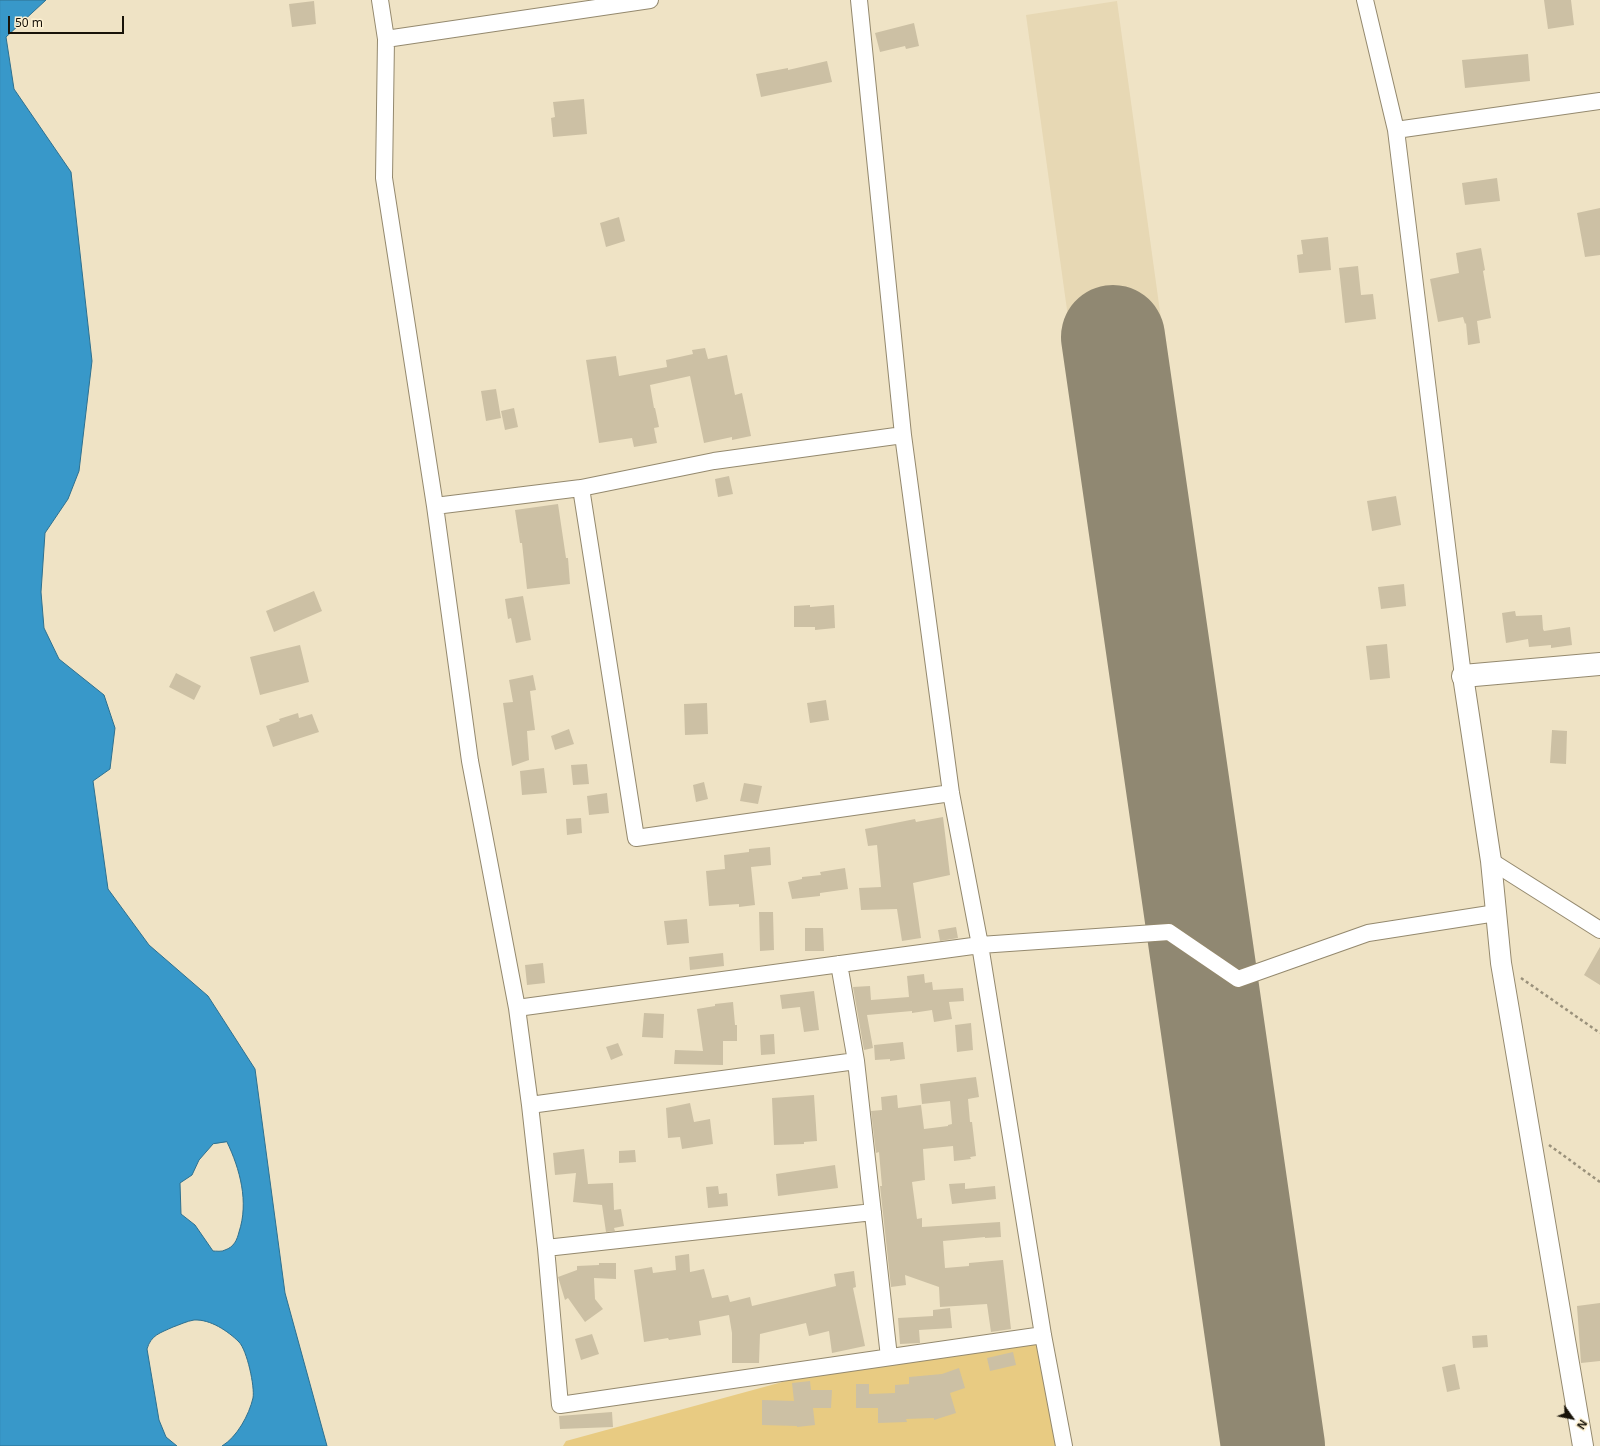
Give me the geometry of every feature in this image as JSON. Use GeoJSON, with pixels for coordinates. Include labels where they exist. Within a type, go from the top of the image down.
{"type":"FeatureCollection","features":[{"type":"Feature","properties":{"kind":"main road"},"geometry":{"type":"LineString","coordinates":[[1463,676],[1600,664]]}},
{"type":"Feature","properties":{"kind":"street"},"geometry":{"type":"LineString","coordinates":[[380,0],[386,39],[384,178],[435,506],[470,761],[517,1008],[530,1105],[546,1248],[560,1405],[1043,1335]]}},
{"type":"Feature","properties":{"kind":"street"},"geometry":{"type":"LineString","coordinates":[[386,39],[650,0]]}},
{"type":"Feature","properties":{"kind":"street"},"geometry":{"type":"LineString","coordinates":[[859,0],[903,435],[951,794],[980,946],[1043,1335],[1064,1446]]}},
{"type":"Feature","properties":{"kind":"street"},"geometry":{"type":"LineString","coordinates":[[1365,0],[1396,130],[1463,676],[1491,861],[1501,964],[1583,1446]]}},
{"type":"Feature","properties":{"kind":"street"},"geometry":{"type":"LineString","coordinates":[[1396,130],[1600,101]]}},
{"type":"Feature","properties":{"kind":"street"},"geometry":{"type":"LineString","coordinates":[[435,506],[581,488],[714,461],[903,435]]}},
{"type":"Feature","properties":{"kind":"street"},"geometry":{"type":"LineString","coordinates":[[581,488],[636,838],[951,794]]}},
{"type":"Feature","properties":{"kind":"street"},"geometry":{"type":"LineString","coordinates":[[1491,861],[1600,930]]}},
{"type":"Feature","properties":{"kind":"street"},"geometry":{"type":"LineString","coordinates":[[517,1008],[980,946],[1169,932],[1238,979],[1368,933],[1496,913]]}},
{"type":"Feature","properties":{"kind":"street"},"geometry":{"type":"LineString","coordinates":[[839,964],[856,1061],[889,1357]]}},
{"type":"Feature","properties":{"kind":"street"},"geometry":{"type":"LineString","coordinates":[[530,1105],[856,1061]]}},
{"type":"Feature","properties":{"kind":"street"},"geometry":{"type":"LineString","coordinates":[[546,1248],[873,1212]]}},
{"type":"Feature","properties":{"kind":"path"},"geometry":{"type":"LineString","coordinates":[[1501,964],[1600,1033]]}},
{"type":"Feature","properties":{"kind":"path"},"geometry":{"type":"LineString","coordinates":[[1530,1130],[1600,1182]]}},
{"type":"Feature","properties":{"kind":"shaded area"},"geometry":{"type":"Polygon","coordinates":[[[1117,1],[1317,1446],[1225,1446],[1026,15],[1117,1]]]}},
{"type":"Feature","properties":{"kind":"shaded area"},"geometry":{"type":"Polygon","coordinates":[[[1041,1341],[1064,1446],[563,1446],[566,1441],[808,1375],[1041,1341]]]}},
{"type":"Feature","properties":{"kind":"water"},"geometry":{"type":"Polygon","coordinates":[[[0,0],[46,0],[6,37],[14,89],[71,172],[92,361],[79,471],[68,499],[45,533],[41,592],[44,628],[59,659],[104,695],[115,728],[110,769],[93,781],[108,889],[149,945],[208,996],[255,1069],[285,1293],[327,1446],[222,1446],[233,1437],[242,1425],[251,1405],[253,1398],[253,1386],[250,1369],[242,1346],[235,1338],[218,1326],[206,1321],[194,1320],[173,1327],[157,1335],[151,1340],[147,1349],[159,1420],[166,1437],[177,1446],[0,1446],[0,0]],[[227,1142],[213,1144],[199,1160],[192,1175],[180,1183],[181,1214],[195,1225],[213,1251],[224,1251],[235,1243],[242,1221],[242,1186],[232,1152],[227,1142]]]}},
{"type":"Feature","properties":{"kind":"building"},"geometry":{"type":"Polygon","coordinates":[[[1544,0],[1571,0],[1574,25],[1548,29],[1544,0]]]}},
{"type":"Feature","properties":{"kind":"building"},"geometry":{"type":"Polygon","coordinates":[[[314,1],[316,24],[292,27],[289,4],[314,1]]]}},
{"type":"Feature","properties":{"kind":"building"},"geometry":{"type":"Polygon","coordinates":[[[914,23],[919,46],[906,49],[905,46],[880,52],[875,33],[914,23]]]}},
{"type":"Feature","properties":{"kind":"building"},"geometry":{"type":"Polygon","coordinates":[[[1528,54],[1530,81],[1465,88],[1462,60],[1528,54]]]}},
{"type":"Feature","properties":{"kind":"building"},"geometry":{"type":"Polygon","coordinates":[[[827,61],[832,82],[761,97],[756,74],[788,68],[788,70],[827,61]]]}},
{"type":"Feature","properties":{"kind":"building"},"geometry":{"type":"Polygon","coordinates":[[[584,99],[587,134],[553,137],[551,118],[555,117],[553,102],[584,99]]]}},
{"type":"Feature","properties":{"kind":"building"},"geometry":{"type":"Polygon","coordinates":[[[1497,178],[1500,201],[1465,205],[1462,183],[1497,178]]]}},
{"type":"Feature","properties":{"kind":"building"},"geometry":{"type":"Polygon","coordinates":[[[1600,208],[1600,255],[1585,257],[1577,213],[1600,208]]]}},
{"type":"Feature","properties":{"kind":"building"},"geometry":{"type":"Polygon","coordinates":[[[619,217],[625,241],[606,247],[600,223],[619,217]]]}},
{"type":"Feature","properties":{"kind":"building"},"geometry":{"type":"Polygon","coordinates":[[[1328,237],[1331,270],[1299,273],[1297,255],[1303,254],[1301,240],[1328,237]]]}},
{"type":"Feature","properties":{"kind":"building"},"geometry":{"type":"Polygon","coordinates":[[[1481,248],[1485,270],[1483,271],[1491,318],[1477,321],[1480,343],[1468,345],[1466,323],[1465,324],[1463,317],[1438,322],[1430,279],[1459,273],[1456,253],[1481,248]]]}},
{"type":"Feature","properties":{"kind":"building"},"geometry":{"type":"Polygon","coordinates":[[[1358,266],[1361,295],[1373,294],[1376,319],[1345,323],[1339,268],[1358,266]]]}},
{"type":"Feature","properties":{"kind":"building"},"geometry":{"type":"Polygon","coordinates":[[[705,348],[708,359],[727,355],[735,395],[742,393],[751,436],[732,440],[732,437],[704,443],[690,376],[650,385],[659,427],[654,428],[657,443],[634,447],[632,438],[599,443],[586,360],[616,356],[619,376],[667,367],[666,360],[693,354],[692,350],[705,348]]]}},
{"type":"Feature","properties":{"kind":"building"},"geometry":{"type":"Polygon","coordinates":[[[496,389],[501,418],[486,421],[481,391],[496,389]]]}},
{"type":"Feature","properties":{"kind":"building"},"geometry":{"type":"Polygon","coordinates":[[[514,408],[518,427],[505,430],[501,411],[514,408]]]}},
{"type":"Feature","properties":{"kind":"building"},"geometry":{"type":"Polygon","coordinates":[[[729,476],[733,494],[718,497],[715,479],[729,476]]]}},
{"type":"Feature","properties":{"kind":"building"},"geometry":{"type":"Polygon","coordinates":[[[1396,496],[1401,525],[1372,531],[1367,501],[1396,496]]]}},
{"type":"Feature","properties":{"kind":"building"},"geometry":{"type":"Polygon","coordinates":[[[558,504],[566,558],[568,558],[570,584],[527,589],[522,543],[520,543],[515,510],[558,504]]]}},
{"type":"Feature","properties":{"kind":"building"},"geometry":{"type":"Polygon","coordinates":[[[1404,584],[1406,606],[1381,609],[1378,587],[1404,584]]]}},
{"type":"Feature","properties":{"kind":"building"},"geometry":{"type":"Polygon","coordinates":[[[314,591],[322,611],[274,632],[266,611],[314,591]]]}},
{"type":"Feature","properties":{"kind":"building"},"geometry":{"type":"Polygon","coordinates":[[[523,596],[531,640],[516,643],[511,618],[508,619],[505,599],[523,596]]]}},
{"type":"Feature","properties":{"kind":"building"},"geometry":{"type":"Polygon","coordinates":[[[810,605],[810,607],[834,605],[835,628],[815,630],[815,627],[794,627],[794,606],[810,605]]]}},
{"type":"Feature","properties":{"kind":"building"},"geometry":{"type":"Polygon","coordinates":[[[1515,611],[1516,616],[1542,615],[1544,631],[1570,627],[1572,645],[1551,648],[1551,645],[1529,647],[1528,639],[1506,643],[1502,613],[1515,611]]]}},
{"type":"Feature","properties":{"kind":"building"},"geometry":{"type":"Polygon","coordinates":[[[1387,644],[1390,678],[1370,680],[1366,646],[1387,644]]]}},
{"type":"Feature","properties":{"kind":"building"},"geometry":{"type":"Polygon","coordinates":[[[300,645],[309,682],[260,695],[250,657],[300,645]]]}},
{"type":"Feature","properties":{"kind":"building"},"geometry":{"type":"Polygon","coordinates":[[[176,673],[201,686],[194,700],[169,687],[176,673]]]}},
{"type":"Feature","properties":{"kind":"building"},"geometry":{"type":"Polygon","coordinates":[[[533,675],[536,690],[530,691],[535,730],[527,731],[529,760],[512,766],[503,703],[513,702],[509,680],[533,675]]]}},
{"type":"Feature","properties":{"kind":"building"},"geometry":{"type":"Polygon","coordinates":[[[826,700],[829,720],[810,723],[807,703],[826,700]]]}},
{"type":"Feature","properties":{"kind":"building"},"geometry":{"type":"Polygon","coordinates":[[[707,703],[708,734],[685,735],[684,704],[707,703]]]}},
{"type":"Feature","properties":{"kind":"building"},"geometry":{"type":"Polygon","coordinates":[[[298,713],[299,718],[312,714],[319,732],[273,747],[266,726],[280,721],[279,719],[298,713]]]}},
{"type":"Feature","properties":{"kind":"building"},"geometry":{"type":"Polygon","coordinates":[[[569,729],[574,744],[555,750],[551,736],[569,729]]]}},
{"type":"Feature","properties":{"kind":"building"},"geometry":{"type":"Polygon","coordinates":[[[1552,730],[1567,731],[1566,764],[1550,763],[1552,730]]]}},
{"type":"Feature","properties":{"kind":"building"},"geometry":{"type":"Polygon","coordinates":[[[587,764],[589,784],[573,785],[571,765],[587,764]]]}},
{"type":"Feature","properties":{"kind":"building"},"geometry":{"type":"Polygon","coordinates":[[[544,768],[547,793],[522,795],[520,771],[544,768]]]}},
{"type":"Feature","properties":{"kind":"building"},"geometry":{"type":"Polygon","coordinates":[[[704,782],[708,799],[696,802],[693,785],[704,782]]]}},
{"type":"Feature","properties":{"kind":"building"},"geometry":{"type":"Polygon","coordinates":[[[744,783],[762,786],[758,804],[740,801],[744,783]]]}},
{"type":"Feature","properties":{"kind":"building"},"geometry":{"type":"Polygon","coordinates":[[[607,793],[609,813],[589,815],[587,796],[607,793]]]}},
{"type":"Feature","properties":{"kind":"building"},"geometry":{"type":"Polygon","coordinates":[[[943,817],[950,875],[913,883],[921,938],[902,941],[897,909],[861,910],[859,888],[881,887],[877,845],[868,846],[865,829],[915,819],[916,822],[943,817]]]}},
{"type":"Feature","properties":{"kind":"building"},"geometry":{"type":"Polygon","coordinates":[[[581,818],[582,833],[567,835],[566,819],[581,818]]]}},
{"type":"Feature","properties":{"kind":"building"},"geometry":{"type":"Polygon","coordinates":[[[770,847],[771,865],[751,867],[755,905],[739,907],[739,904],[709,906],[706,871],[725,869],[724,855],[749,852],[749,849],[770,847]]]}},
{"type":"Feature","properties":{"kind":"building"},"geometry":{"type":"Polygon","coordinates":[[[845,868],[848,889],[820,893],[820,896],[792,899],[788,882],[802,879],[802,877],[821,875],[820,872],[845,868]]]}},
{"type":"Feature","properties":{"kind":"building"},"geometry":{"type":"Polygon","coordinates":[[[759,912],[773,912],[774,950],[760,951],[759,912]]]}},
{"type":"Feature","properties":{"kind":"building"},"geometry":{"type":"Polygon","coordinates":[[[687,919],[689,943],[667,945],[664,921],[687,919]]]}},
{"type":"Feature","properties":{"kind":"building"},"geometry":{"type":"Polygon","coordinates":[[[956,927],[958,938],[940,941],[938,930],[956,927]]]}},
{"type":"Feature","properties":{"kind":"building"},"geometry":{"type":"Polygon","coordinates":[[[805,928],[823,928],[824,951],[805,951],[805,928]]]}},
{"type":"Feature","properties":{"kind":"building"},"geometry":{"type":"Polygon","coordinates":[[[1600,947],[1600,985],[1584,975],[1600,947]]]}},
{"type":"Feature","properties":{"kind":"building"},"geometry":{"type":"Polygon","coordinates":[[[723,953],[724,966],[690,970],[689,957],[723,953]]]}},
{"type":"Feature","properties":{"kind":"building"},"geometry":{"type":"Polygon","coordinates":[[[543,963],[545,983],[527,985],[525,965],[543,963]]]}},
{"type":"Feature","properties":{"kind":"building"},"geometry":{"type":"Polygon","coordinates":[[[924,974],[925,983],[932,982],[933,990],[963,988],[964,1001],[949,1002],[952,1019],[934,1022],[932,1010],[912,1013],[912,1011],[867,1015],[873,1048],[864,1050],[853,987],[870,986],[871,1000],[909,997],[907,976],[924,974]]]}},
{"type":"Feature","properties":{"kind":"building"},"geometry":{"type":"Polygon","coordinates":[[[814,991],[819,1030],[804,1032],[800,1007],[782,1009],[780,995],[814,991]]]}},
{"type":"Feature","properties":{"kind":"building"},"geometry":{"type":"Polygon","coordinates":[[[733,1002],[735,1025],[737,1025],[737,1041],[723,1041],[723,1065],[674,1064],[675,1050],[703,1051],[697,1009],[715,1006],[715,1004],[733,1002]]]}},
{"type":"Feature","properties":{"kind":"building"},"geometry":{"type":"Polygon","coordinates":[[[644,1013],[664,1014],[663,1038],[642,1037],[644,1013]]]}},
{"type":"Feature","properties":{"kind":"building"},"geometry":{"type":"Polygon","coordinates":[[[971,1023],[973,1050],[957,1052],[955,1025],[971,1023]]]}},
{"type":"Feature","properties":{"kind":"building"},"geometry":{"type":"Polygon","coordinates":[[[774,1034],[775,1054],[761,1055],[760,1035],[774,1034]]]}},
{"type":"Feature","properties":{"kind":"building"},"geometry":{"type":"Polygon","coordinates":[[[903,1042],[905,1059],[890,1061],[890,1059],[875,1060],[874,1045],[903,1042]]]}},
{"type":"Feature","properties":{"kind":"building"},"geometry":{"type":"Polygon","coordinates":[[[618,1043],[623,1055],[611,1060],[606,1047],[618,1043]]]}},
{"type":"Feature","properties":{"kind":"building"},"geometry":{"type":"Polygon","coordinates":[[[976,1077],[979,1097],[968,1099],[970,1122],[972,1122],[976,1156],[970,1157],[971,1159],[954,1161],[953,1146],[923,1149],[925,1180],[912,1182],[917,1219],[922,1218],[922,1227],[1000,1222],[1001,1237],[943,1241],[945,1268],[969,1266],[969,1263],[1003,1260],[1011,1329],[991,1332],[987,1304],[940,1307],[939,1287],[905,1275],[906,1285],[891,1287],[880,1186],[882,1186],[879,1152],[876,1153],[871,1111],[882,1110],[881,1097],[897,1095],[898,1108],[921,1105],[924,1129],[948,1126],[952,1124],[950,1101],[922,1104],[920,1084],[976,1077]]]}},
{"type":"Feature","properties":{"kind":"building"},"geometry":{"type":"Polygon","coordinates":[[[814,1095],[817,1141],[804,1142],[804,1144],[774,1145],[772,1098],[814,1095]]]}},
{"type":"Feature","properties":{"kind":"building"},"geometry":{"type":"Polygon","coordinates":[[[690,1103],[694,1122],[710,1119],[713,1144],[682,1149],[680,1137],[668,1138],[666,1108],[690,1103]]]}},
{"type":"Feature","properties":{"kind":"building"},"geometry":{"type":"Polygon","coordinates":[[[584,1149],[588,1184],[613,1183],[614,1210],[621,1209],[624,1226],[614,1228],[615,1231],[606,1232],[602,1205],[573,1202],[576,1173],[555,1175],[553,1153],[584,1149]]]}},
{"type":"Feature","properties":{"kind":"building"},"geometry":{"type":"Polygon","coordinates":[[[635,1150],[636,1162],[619,1163],[619,1151],[635,1150]]]}},
{"type":"Feature","properties":{"kind":"building"},"geometry":{"type":"Polygon","coordinates":[[[835,1165],[838,1188],[778,1196],[776,1174],[835,1165]]]}},
{"type":"Feature","properties":{"kind":"building"},"geometry":{"type":"Polygon","coordinates":[[[965,1183],[965,1189],[995,1186],[996,1199],[952,1204],[949,1184],[965,1183]]]}},
{"type":"Feature","properties":{"kind":"building"},"geometry":{"type":"Polygon","coordinates":[[[718,1186],[719,1194],[727,1193],[728,1206],[708,1208],[706,1187],[718,1186]]]}},
{"type":"Feature","properties":{"kind":"building"},"geometry":{"type":"Polygon","coordinates":[[[689,1254],[690,1272],[704,1269],[712,1298],[728,1295],[730,1302],[750,1297],[752,1306],[836,1286],[834,1274],[854,1271],[856,1287],[853,1288],[865,1346],[832,1353],[829,1331],[809,1336],[806,1323],[760,1334],[759,1363],[732,1363],[732,1333],[729,1315],[699,1321],[701,1335],[644,1342],[634,1270],[652,1267],[653,1273],[676,1270],[675,1256],[689,1254]]]}},
{"type":"Feature","properties":{"kind":"building"},"geometry":{"type":"Polygon","coordinates":[[[599,1263],[616,1263],[616,1279],[594,1278],[595,1299],[603,1309],[585,1322],[568,1298],[565,1300],[558,1277],[577,1270],[577,1266],[599,1265],[599,1263]]]}},
{"type":"Feature","properties":{"kind":"building"},"geometry":{"type":"Polygon","coordinates":[[[1600,1303],[1600,1361],[1581,1363],[1577,1306],[1600,1303]]]}},
{"type":"Feature","properties":{"kind":"building"},"geometry":{"type":"Polygon","coordinates":[[[950,1308],[952,1328],[919,1330],[920,1343],[900,1344],[898,1318],[933,1316],[933,1310],[950,1308]]]}},
{"type":"Feature","properties":{"kind":"building"},"geometry":{"type":"Polygon","coordinates":[[[592,1334],[599,1354],[581,1360],[575,1339],[592,1334]]]}},
{"type":"Feature","properties":{"kind":"building"},"geometry":{"type":"Polygon","coordinates":[[[1487,1335],[1488,1347],[1473,1348],[1472,1336],[1487,1335]]]}},
{"type":"Feature","properties":{"kind":"building"},"geometry":{"type":"Polygon","coordinates":[[[1013,1352],[1016,1365],[990,1371],[987,1358],[1013,1352]]]}},
{"type":"Feature","properties":{"kind":"building"},"geometry":{"type":"Polygon","coordinates":[[[1455,1364],[1460,1389],[1447,1392],[1442,1367],[1455,1364]]]}},
{"type":"Feature","properties":{"kind":"building"},"geometry":{"type":"Polygon","coordinates":[[[959,1368],[965,1388],[950,1393],[956,1413],[934,1420],[934,1418],[906,1419],[907,1422],[878,1423],[878,1408],[856,1408],[856,1384],[869,1384],[869,1394],[895,1393],[895,1385],[909,1384],[909,1377],[942,1374],[959,1368]]]}},
{"type":"Feature","properties":{"kind":"building"},"geometry":{"type":"Polygon","coordinates":[[[810,1381],[811,1390],[832,1390],[831,1408],[813,1408],[815,1425],[797,1427],[762,1425],[762,1400],[794,1401],[792,1383],[810,1381]]]}},
{"type":"Feature","properties":{"kind":"building"},"geometry":{"type":"Polygon","coordinates":[[[612,1412],[613,1427],[560,1429],[559,1416],[612,1412]]]}},
{"type":"Feature","properties":{"kind":"runway"},"geometry":{"type":"LineString","coordinates":[[1113,337],[1273,1446]]}}]}
